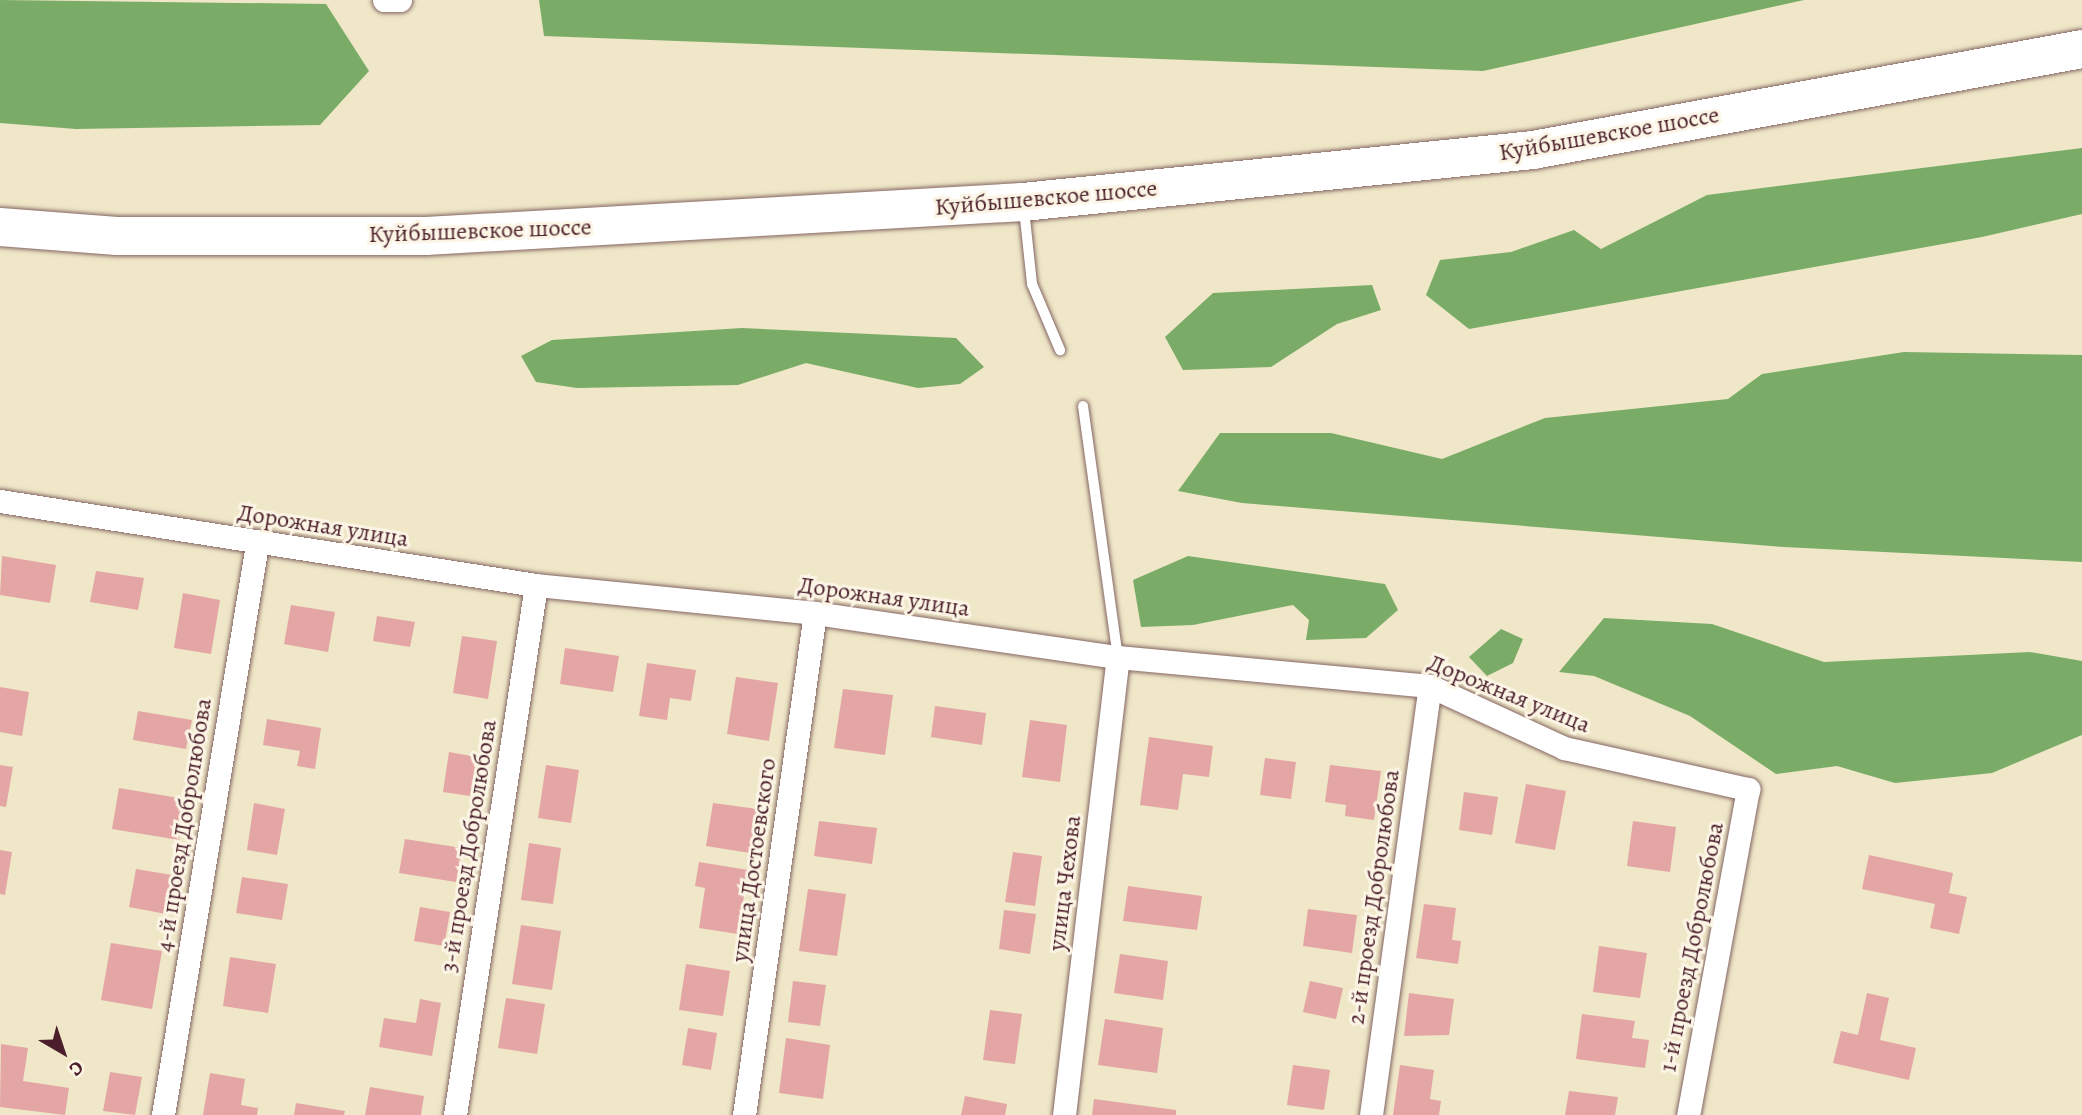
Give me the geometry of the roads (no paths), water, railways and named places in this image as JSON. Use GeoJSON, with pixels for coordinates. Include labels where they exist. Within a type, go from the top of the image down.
{"type":"FeatureCollection","features":[{"type":"Feature","properties":{"kind":"highway","name":"Куйбышевское шоссе"},"geometry":{"type":"LineString","coordinates":[[0,227],[117,236],[426,236],[1023,202],[1533,150],[2082,49]]}},
{"type":"Feature","properties":{"kind":"street"},"geometry":{"type":"LineString","coordinates":[[384,0],[400,0]]}},
{"type":"Feature","properties":{"kind":"street","name":"Дорожная улица"},"geometry":{"type":"LineString","coordinates":[[0,501],[257,544],[536,585],[815,613],[1118,657],[1430,686],[1564,748],[1748,789]]}},
{"type":"Feature","properties":{"kind":"street","name":"4-й проезд Добролюбова"},"geometry":{"type":"LineString","coordinates":[[163,1115],[257,544]]}},
{"type":"Feature","properties":{"kind":"street","name":"3-й проезд Добролюбова"},"geometry":{"type":"LineString","coordinates":[[454,1115],[536,585]]}},
{"type":"Feature","properties":{"kind":"street","name":"улица Достоевского"},"geometry":{"type":"LineString","coordinates":[[744,1115],[815,613]]}},
{"type":"Feature","properties":{"kind":"street","name":"улица Чехова"},"geometry":{"type":"LineString","coordinates":[[1064,1115],[1118,657]]}},
{"type":"Feature","properties":{"kind":"street","name":"2-й проезд Добролюбова"},"geometry":{"type":"LineString","coordinates":[[1371,1115],[1430,686]]}},
{"type":"Feature","properties":{"kind":"street","name":"1-й проезд Добролюбова"},"geometry":{"type":"LineString","coordinates":[[1688,1115],[1748,789]]}},
{"type":"Feature","properties":{"kind":"lane"},"geometry":{"type":"LineString","coordinates":[[1023,202],[1032,284],[1060,350]]}},
{"type":"Feature","properties":{"kind":"lane"},"geometry":{"type":"LineString","coordinates":[[1083,406],[1118,657]]}}]}
